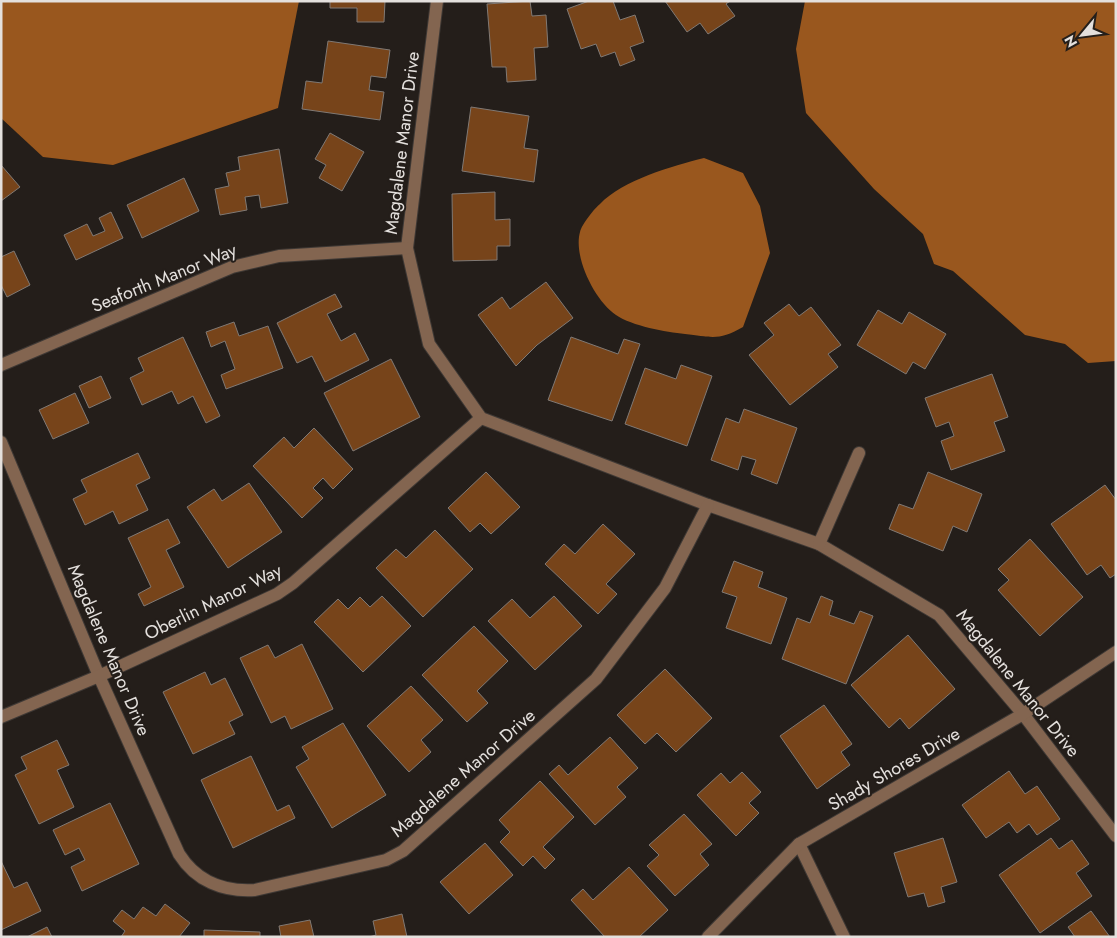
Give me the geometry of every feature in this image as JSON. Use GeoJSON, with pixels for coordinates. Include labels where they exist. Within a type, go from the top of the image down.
{"type":"FeatureCollection","features":[{"type":"Feature","properties":{"kind":"street","name":"Magdalene Manor Drive"},"geometry":{"type":"LineString","coordinates":[[437,1],[407,248],[429,344],[481,418],[708,505],[819,544],[940,615],[1023,714],[1116,836]]}},
{"type":"Feature","properties":{"kind":"street","name":"Seaforth Manor Way"},"geometry":{"type":"LineString","coordinates":[[1,365],[232,267],[279,256],[407,248]]}},
{"type":"Feature","properties":{"kind":"street","name":"Oberlin Manor Way"},"geometry":{"type":"LineString","coordinates":[[1,717],[99,676],[262,601],[293,583],[481,418]]}},
{"type":"Feature","properties":{"kind":"street","name":"Magdalene Manor Drive"},"geometry":{"type":"LineString","coordinates":[[1,442],[99,676],[170,837],[186,866],[197,875],[224,888],[254,890],[386,860],[403,851],[596,679],[665,588],[708,505]]}},
{"type":"Feature","properties":{"kind":"street"},"geometry":{"type":"LineString","coordinates":[[819,544],[860,453]]}},
{"type":"Feature","properties":{"kind":"street","name":"Shady Shores Drive"},"geometry":{"type":"LineString","coordinates":[[708,937],[799,844],[1023,714],[1116,652]]}},
{"type":"Feature","properties":{"kind":"street"},"geometry":{"type":"LineString","coordinates":[[799,844],[844,937]]}},
{"type":"Feature","properties":{"kind":"shaded area"},"geometry":{"type":"Polygon","coordinates":[[[1,1],[299,1],[278,108],[113,165],[43,157],[1,118],[1,1]]]}},
{"type":"Feature","properties":{"kind":"shaded area"},"geometry":{"type":"Polygon","coordinates":[[[805,1],[1116,1],[1116,361],[1088,363],[1065,344],[1025,335],[953,271],[934,264],[923,234],[874,189],[806,113],[796,49],[805,1]]]}},
{"type":"Feature","properties":{"kind":"shaded area"},"geometry":{"type":"Polygon","coordinates":[[[704,158],[743,173],[760,206],[770,253],[743,327],[728,334],[709,337],[659,330],[623,319],[616,315],[601,300],[588,278],[580,254],[581,229],[588,217],[598,206],[621,188],[649,175],[704,158]]]}},
{"type":"Feature","properties":{"kind":"building"},"geometry":{"type":"Polygon","coordinates":[[[330,1],[385,1],[384,22],[357,22],[357,8],[330,8],[330,1]]]}},
{"type":"Feature","properties":{"kind":"building"},"geometry":{"type":"Polygon","coordinates":[[[530,1],[532,16],[546,15],[548,47],[534,48],[536,80],[507,82],[506,67],[492,67],[487,4],[530,1]]]}},
{"type":"Feature","properties":{"kind":"building"},"geometry":{"type":"Polygon","coordinates":[[[589,1],[613,1],[620,20],[635,15],[644,42],[630,47],[635,60],[620,66],[615,52],[601,57],[596,44],[581,49],[567,9],[589,1]]]}},
{"type":"Feature","properties":{"kind":"building"},"geometry":{"type":"Polygon","coordinates":[[[665,1],[730,1],[726,4],[735,16],[708,34],[700,23],[687,32],[665,1]]]}},
{"type":"Feature","properties":{"kind":"building"},"geometry":{"type":"Polygon","coordinates":[[[328,41],[390,50],[386,78],[371,76],[369,90],[384,92],[380,120],[302,109],[306,81],[322,83],[328,41]]]}},
{"type":"Feature","properties":{"kind":"building"},"geometry":{"type":"Polygon","coordinates":[[[471,107],[529,116],[524,148],[538,150],[534,182],[462,171],[471,107]]]}},
{"type":"Feature","properties":{"kind":"building"},"geometry":{"type":"Polygon","coordinates":[[[330,133],[364,152],[342,191],[319,178],[326,165],[315,159],[330,133]]]}},
{"type":"Feature","properties":{"kind":"building"},"geometry":{"type":"Polygon","coordinates":[[[279,149],[288,203],[261,208],[259,195],[245,197],[247,210],[220,215],[215,189],[229,186],[226,173],[240,170],[238,157],[279,149]]]}},
{"type":"Feature","properties":{"kind":"building"},"geometry":{"type":"Polygon","coordinates":[[[1,165],[20,187],[1,201],[1,165]]]}},
{"type":"Feature","properties":{"kind":"building"},"geometry":{"type":"Polygon","coordinates":[[[184,178],[199,211],[142,238],[127,205],[184,178]]]}},
{"type":"Feature","properties":{"kind":"building"},"geometry":{"type":"Polygon","coordinates":[[[495,192],[495,220],[510,219],[510,246],[497,246],[497,260],[453,261],[452,194],[495,192]]]}},
{"type":"Feature","properties":{"kind":"building"},"geometry":{"type":"Polygon","coordinates":[[[111,212],[123,238],[76,260],[64,235],[87,224],[93,236],[105,231],[99,218],[111,212]]]}},
{"type":"Feature","properties":{"kind":"building"},"geometry":{"type":"Polygon","coordinates":[[[14,251],[30,285],[7,297],[1,285],[1,257],[14,251]]]}},
{"type":"Feature","properties":{"kind":"building"},"geometry":{"type":"Polygon","coordinates":[[[546,282],[573,318],[537,345],[516,366],[478,315],[502,297],[510,309],[546,282]]]}},
{"type":"Feature","properties":{"kind":"building"},"geometry":{"type":"Polygon","coordinates":[[[335,294],[342,307],[327,314],[341,341],[355,333],[369,360],[325,382],[312,356],[297,363],[277,323],[335,294]]]}},
{"type":"Feature","properties":{"kind":"building"},"geometry":{"type":"Polygon","coordinates":[[[789,304],[799,316],[811,307],[841,345],[828,354],[838,367],[790,405],[749,355],[774,335],[764,323],[789,304]]]}},
{"type":"Feature","properties":{"kind":"building"},"geometry":{"type":"Polygon","coordinates":[[[878,310],[902,324],[909,312],[946,334],[925,369],[913,362],[906,374],[857,345],[878,310]]]}},
{"type":"Feature","properties":{"kind":"building"},"geometry":{"type":"Polygon","coordinates":[[[234,322],[239,336],[268,326],[283,368],[226,389],[221,375],[235,369],[225,341],[211,347],[206,332],[234,322]]]}},
{"type":"Feature","properties":{"kind":"building"},"geometry":{"type":"Polygon","coordinates":[[[183,337],[220,416],[206,423],[193,396],[178,404],[172,391],[142,405],[130,378],[144,371],[138,358],[183,337]]]}},
{"type":"Feature","properties":{"kind":"building"},"geometry":{"type":"Polygon","coordinates":[[[571,337],[618,354],[624,339],[640,344],[612,421],[548,400],[571,337]]]}},
{"type":"Feature","properties":{"kind":"building"},"geometry":{"type":"Polygon","coordinates":[[[391,359],[420,417],[353,451],[324,393],[391,359]]]}},
{"type":"Feature","properties":{"kind":"building"},"geometry":{"type":"Polygon","coordinates":[[[681,365],[712,376],[687,446],[625,424],[645,368],[676,379],[681,365]]]}},
{"type":"Feature","properties":{"kind":"building"},"geometry":{"type":"Polygon","coordinates":[[[992,374],[1008,417],[994,422],[1005,451],[951,470],[941,441],[954,436],[949,422],[936,427],[925,398],[992,374]]]}},
{"type":"Feature","properties":{"kind":"building"},"geometry":{"type":"Polygon","coordinates":[[[101,376],[111,398],[89,408],[79,386],[101,376]]]}},
{"type":"Feature","properties":{"kind":"building"},"geometry":{"type":"Polygon","coordinates":[[[75,393],[89,423],[53,439],[39,410],[75,393]]]}},
{"type":"Feature","properties":{"kind":"building"},"geometry":{"type":"Polygon","coordinates":[[[744,409],[797,428],[777,484],[751,474],[756,460],[742,456],[738,470],[711,460],[726,418],[739,423],[744,409]]]}},
{"type":"Feature","properties":{"kind":"building"},"geometry":{"type":"Polygon","coordinates":[[[314,428],[353,469],[333,489],[323,478],[313,488],[323,498],[302,518],[253,466],[284,437],[294,448],[314,428]]]}},
{"type":"Feature","properties":{"kind":"building"},"geometry":{"type":"Polygon","coordinates":[[[138,453],[150,478],[136,485],[148,510],[119,524],[113,511],[85,525],[73,499],[87,492],[81,480],[138,453]]]}},
{"type":"Feature","properties":{"kind":"building"},"geometry":{"type":"Polygon","coordinates":[[[486,472],[520,507],[491,534],[480,523],[470,532],[448,508],[486,472]]]}},
{"type":"Feature","properties":{"kind":"building"},"geometry":{"type":"Polygon","coordinates":[[[928,472],[982,494],[967,532],[953,526],[943,551],[889,529],[899,504],[913,509],[928,472]]]}},
{"type":"Feature","properties":{"kind":"building"},"geometry":{"type":"Polygon","coordinates":[[[249,483],[282,532],[228,568],[187,507],[214,489],[222,501],[249,483]]]}},
{"type":"Feature","properties":{"kind":"building"},"geometry":{"type":"Polygon","coordinates":[[[1105,485],[1116,500],[1116,574],[1110,578],[1101,565],[1087,575],[1051,524],[1105,485]]]}},
{"type":"Feature","properties":{"kind":"building"},"geometry":{"type":"Polygon","coordinates":[[[168,519],[180,543],[166,550],[184,587],[144,606],[138,594],[151,587],[128,538],[168,519]]]}},
{"type":"Feature","properties":{"kind":"building"},"geometry":{"type":"Polygon","coordinates":[[[603,524],[635,554],[606,584],[617,594],[598,614],[545,564],[564,544],[575,554],[603,524]]]}},
{"type":"Feature","properties":{"kind":"building"},"geometry":{"type":"Polygon","coordinates":[[[435,530],[473,569],[423,617],[376,568],[396,549],[406,558],[435,530]]]}},
{"type":"Feature","properties":{"kind":"building"},"geometry":{"type":"Polygon","coordinates":[[[1030,539],[1083,597],[1040,636],[998,590],[1009,580],[998,569],[1030,539]]]}},
{"type":"Feature","properties":{"kind":"building"},"geometry":{"type":"Polygon","coordinates":[[[734,561],[763,572],[758,587],[787,598],[771,644],[726,628],[737,597],[722,592],[734,561]]]}},
{"type":"Feature","properties":{"kind":"building"},"geometry":{"type":"Polygon","coordinates":[[[382,596],[411,626],[363,672],[314,622],[338,599],[348,609],[360,597],[370,607],[382,596]]]}},
{"type":"Feature","properties":{"kind":"building"},"geometry":{"type":"Polygon","coordinates":[[[554,596],[582,626],[535,670],[488,621],[512,599],[530,618],[554,596]]]}},
{"type":"Feature","properties":{"kind":"building"},"geometry":{"type":"Polygon","coordinates":[[[821,596],[833,601],[829,615],[854,624],[860,611],[873,616],[846,684],[782,659],[797,618],[810,623],[821,596]]]}},
{"type":"Feature","properties":{"kind":"building"},"geometry":{"type":"Polygon","coordinates":[[[474,626],[508,661],[477,691],[488,703],[467,722],[422,675],[474,626]]]}},
{"type":"Feature","properties":{"kind":"building"},"geometry":{"type":"Polygon","coordinates":[[[908,635],[955,689],[909,729],[900,718],[889,728],[851,685],[908,635]]]}},
{"type":"Feature","properties":{"kind":"building"},"geometry":{"type":"Polygon","coordinates":[[[302,644],[333,709],[291,729],[285,716],[271,723],[240,658],[268,645],[275,658],[302,644]]]}},
{"type":"Feature","properties":{"kind":"building"},"geometry":{"type":"Polygon","coordinates":[[[665,669],[712,718],[676,752],[657,733],[645,744],[617,715],[665,669]]]}},
{"type":"Feature","properties":{"kind":"building"},"geometry":{"type":"Polygon","coordinates":[[[205,672],[211,685],[225,678],[243,715],[229,722],[235,734],[193,754],[163,692],[205,672]]]}},
{"type":"Feature","properties":{"kind":"building"},"geometry":{"type":"Polygon","coordinates":[[[411,686],[443,720],[421,740],[431,752],[409,772],[367,726],[411,686]]]}},
{"type":"Feature","properties":{"kind":"building"},"geometry":{"type":"Polygon","coordinates":[[[824,705],[852,744],[841,752],[850,765],[817,789],[780,736],[824,705]]]}},
{"type":"Feature","properties":{"kind":"building"},"geometry":{"type":"Polygon","coordinates":[[[343,723],[386,795],[332,828],[296,767],[309,759],[302,747],[343,723]]]}},
{"type":"Feature","properties":{"kind":"building"},"geometry":{"type":"Polygon","coordinates":[[[610,737],[638,768],[617,787],[626,797],[595,825],[549,774],[559,765],[568,775],[610,737]]]}},
{"type":"Feature","properties":{"kind":"building"},"geometry":{"type":"Polygon","coordinates":[[[57,740],[69,765],[57,770],[74,807],[39,824],[15,775],[27,769],[21,757],[57,740]]]}},
{"type":"Feature","properties":{"kind":"building"},"geometry":{"type":"Polygon","coordinates":[[[251,756],[277,811],[289,805],[295,818],[233,848],[201,780],[251,756]]]}},
{"type":"Feature","properties":{"kind":"building"},"geometry":{"type":"Polygon","coordinates":[[[1009,771],[1025,794],[1037,786],[1060,819],[1037,835],[1029,824],[1017,833],[1009,822],[986,838],[962,805],[1009,771]]]}},
{"type":"Feature","properties":{"kind":"building"},"geometry":{"type":"Polygon","coordinates":[[[742,772],[761,792],[749,803],[759,813],[736,836],[697,795],[721,773],[730,783],[742,772]]]}},
{"type":"Feature","properties":{"kind":"building"},"geometry":{"type":"Polygon","coordinates":[[[540,781],[574,817],[543,847],[555,859],[545,869],[533,856],[523,866],[500,842],[510,832],[499,820],[540,781]]]}},
{"type":"Feature","properties":{"kind":"building"},"geometry":{"type":"Polygon","coordinates":[[[110,803],[139,864],[82,891],[71,867],[85,860],[79,848],[65,855],[53,830],[110,803]]]}},
{"type":"Feature","properties":{"kind":"building"},"geometry":{"type":"Polygon","coordinates":[[[684,814],[712,844],[700,854],[709,865],[675,896],[647,866],[659,855],[649,845],[684,814]]]}},
{"type":"Feature","properties":{"kind":"building"},"geometry":{"type":"Polygon","coordinates":[[[943,838],[957,882],[941,887],[945,902],[928,907],[924,893],[908,897],[894,853],[943,838]]]}},
{"type":"Feature","properties":{"kind":"building"},"geometry":{"type":"Polygon","coordinates":[[[1051,838],[1059,849],[1072,840],[1089,864],[1076,873],[1092,896],[1040,933],[999,875],[1051,838]]]}},
{"type":"Feature","properties":{"kind":"building"},"geometry":{"type":"Polygon","coordinates":[[[485,843],[513,875],[469,914],[440,882],[485,843]]]}},
{"type":"Feature","properties":{"kind":"building"},"geometry":{"type":"Polygon","coordinates":[[[1,861],[14,888],[27,882],[41,911],[1,930],[1,861]]]}},
{"type":"Feature","properties":{"kind":"building"},"geometry":{"type":"Polygon","coordinates":[[[629,867],[668,910],[639,937],[605,937],[571,900],[583,889],[593,900],[629,867]]]}},
{"type":"Feature","properties":{"kind":"building"},"geometry":{"type":"Polygon","coordinates":[[[165,904],[190,923],[179,937],[121,937],[125,931],[113,921],[122,910],[134,919],[143,907],[156,916],[165,904]]]}},
{"type":"Feature","properties":{"kind":"building"},"geometry":{"type":"Polygon","coordinates":[[[1091,911],[1110,937],[1075,937],[1068,927],[1091,911]]]}},
{"type":"Feature","properties":{"kind":"building"},"geometry":{"type":"Polygon","coordinates":[[[402,914],[407,937],[369,937],[376,935],[373,921],[402,914]]]}},
{"type":"Feature","properties":{"kind":"building"},"geometry":{"type":"Polygon","coordinates":[[[310,920],[314,937],[281,937],[279,926],[310,920]]]}},
{"type":"Feature","properties":{"kind":"building"},"geometry":{"type":"Polygon","coordinates":[[[47,927],[52,937],[27,937],[47,927]]]}},
{"type":"Feature","properties":{"kind":"building"},"geometry":{"type":"Polygon","coordinates":[[[204,930],[260,932],[260,937],[204,937],[204,930]]]}}]}
